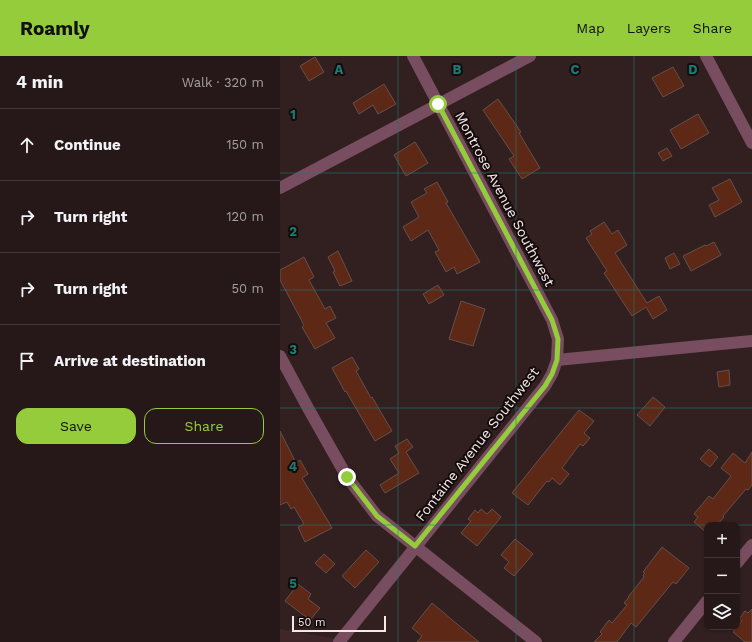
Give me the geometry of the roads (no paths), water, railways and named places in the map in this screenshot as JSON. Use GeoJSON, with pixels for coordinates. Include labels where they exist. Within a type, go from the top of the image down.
{"type":"FeatureCollection","features":[{"type":"Feature","properties":{"kind":"street","name":"Montrose Avenue Southwest"},"geometry":{"type":"LineString","coordinates":[[413,56],[552,320],[558,339],[557,360]]}},
{"type":"Feature","properties":{"kind":"street"},"geometry":{"type":"LineString","coordinates":[[280,188],[530,56]]}},
{"type":"Feature","properties":{"kind":"street"},"geometry":{"type":"LineString","coordinates":[[706,56],[752,143]]}},
{"type":"Feature","properties":{"kind":"street","name":"Fontaine Avenue Southwest"},"geometry":{"type":"LineString","coordinates":[[339,642],[545,386],[552,374],[557,360],[752,341]]}},
{"type":"Feature","properties":{"kind":"street"},"geometry":{"type":"LineString","coordinates":[[280,356],[347,477],[377,516],[536,642]]}},
{"type":"Feature","properties":{"kind":"street"},"geometry":{"type":"LineString","coordinates":[[740,559],[752,545]]}},
{"type":"Feature","properties":{"kind":"street"},"geometry":{"type":"LineString","coordinates":[[674,642],[704,605]]}}]}
